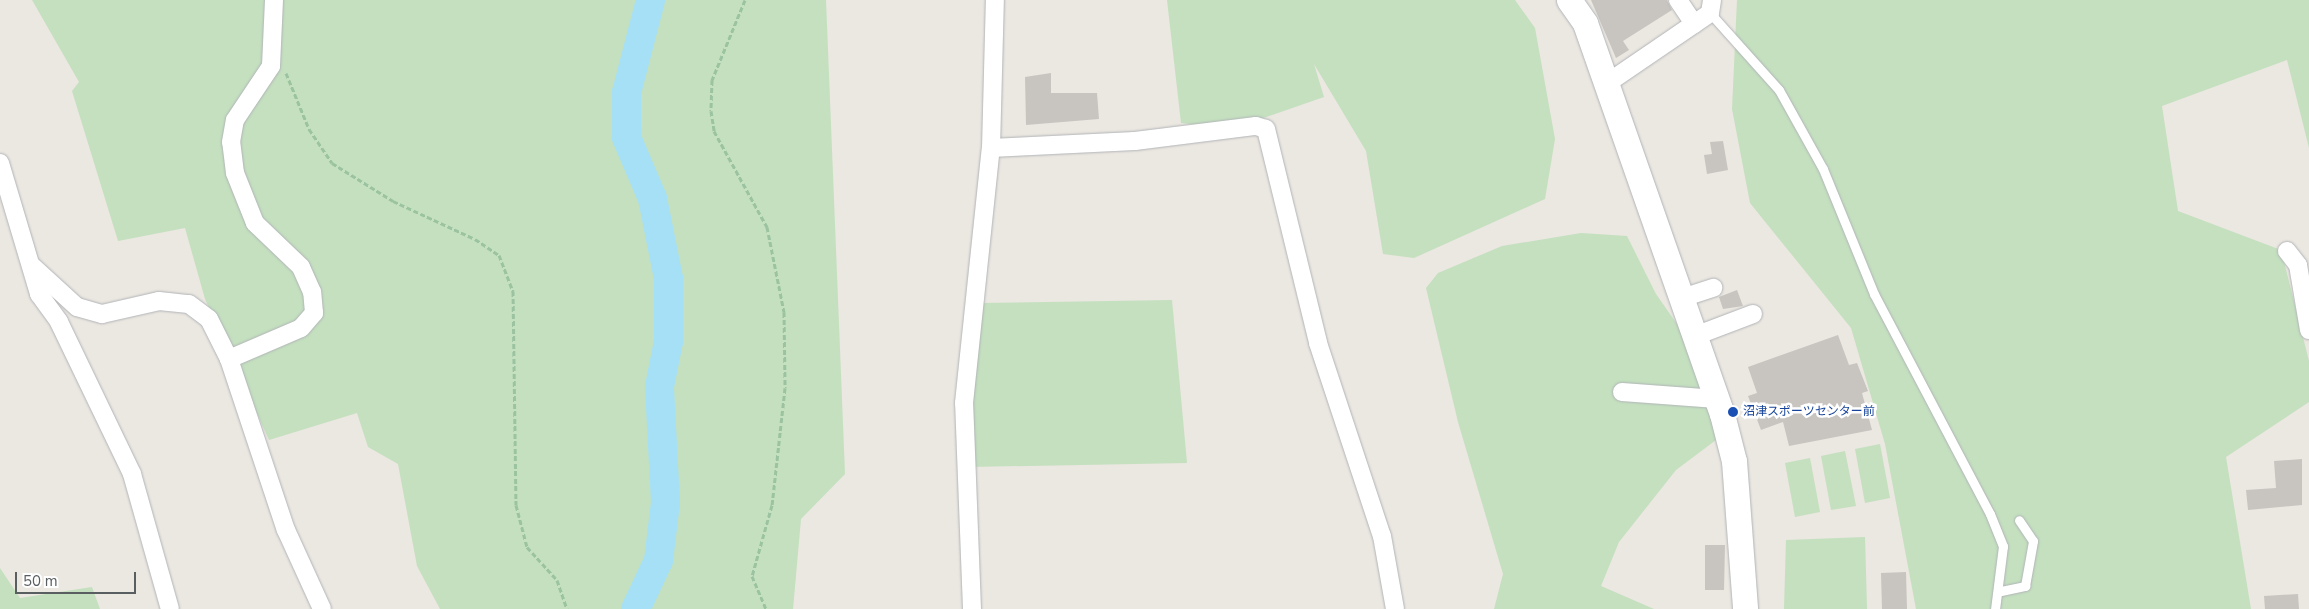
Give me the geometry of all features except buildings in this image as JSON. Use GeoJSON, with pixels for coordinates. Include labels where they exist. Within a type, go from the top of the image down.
{"type":"FeatureCollection","features":[{"type":"Feature","properties":{"kind":"street"},"geometry":{"type":"LineString","coordinates":[[229,359],[301,328],[314,313],[312,292],[301,267],[254,223],[235,173],[230,142],[235,120],[271,66],[274,0]]}},
{"type":"Feature","properties":{"kind":"street"},"geometry":{"type":"LineString","coordinates":[[972,609],[964,403],[991,148],[995,0]]}},
{"type":"Feature","properties":{"kind":"street"},"geometry":{"type":"LineString","coordinates":[[1569,0],[1585,23],[1717,399],[1734,461],[1745,609]]}},
{"type":"Feature","properties":{"kind":"street"},"geometry":{"type":"LineString","coordinates":[[1678,0],[1694,24]]}},
{"type":"Feature","properties":{"kind":"street"},"geometry":{"type":"LineString","coordinates":[[1606,84],[1694,24],[1711,6]]}},
{"type":"Feature","properties":{"kind":"street"},"geometry":{"type":"LineString","coordinates":[[991,148],[1135,141],[1256,126],[1266,129],[1318,342],[1382,536],[1395,609]]}},
{"type":"Feature","properties":{"kind":"street"},"geometry":{"type":"LineString","coordinates":[[0,163],[39,294],[59,322],[132,474],[170,609]]}},
{"type":"Feature","properties":{"kind":"street"},"geometry":{"type":"LineString","coordinates":[[2287,251],[2298,265],[2309,330]]}},
{"type":"Feature","properties":{"kind":"street"},"geometry":{"type":"LineString","coordinates":[[32,266],[77,306],[102,314],[159,301],[189,304],[208,319],[229,359],[286,530],[322,609]]}},
{"type":"Feature","properties":{"kind":"street"},"geometry":{"type":"LineString","coordinates":[[1682,298],[1713,288]]}},
{"type":"Feature","properties":{"kind":"street"},"geometry":{"type":"LineString","coordinates":[[1695,336],[1753,314]]}},
{"type":"Feature","properties":{"kind":"street"},"geometry":{"type":"LineString","coordinates":[[1622,392],[1717,399]]}},
{"type":"Feature","properties":{"kind":"lane"},"geometry":{"type":"LineString","coordinates":[[1711,6],[1779,90],[1823,170],[1874,294],[1990,514],[2003,546],[2001,591],[1995,609]]}},
{"type":"Feature","properties":{"kind":"lane"},"geometry":{"type":"LineString","coordinates":[[2001,591],[2025,586],[2033,541],[2019,520]]}},
{"type":"Feature","properties":{"kind":"path"},"geometry":{"type":"LineString","coordinates":[[744,0],[712,80],[711,111],[714,131],[767,227],[784,312],[786,388],[772,505],[752,576],[766,609]]}},
{"type":"Feature","properties":{"kind":"path"},"geometry":{"type":"LineString","coordinates":[[271,66],[284,69],[309,130],[332,163],[393,201],[475,239],[499,255],[513,291],[516,505],[527,547],[557,580],[566,609]]}},
{"type":"Feature","properties":{"kind":"green space"},"geometry":{"type":"Polygon","coordinates":[[[32,0],[826,0],[845,474],[801,519],[793,609],[440,609],[417,566],[398,464],[368,447],[357,413],[269,440],[205,299],[185,228],[118,241],[72,91],[79,82],[32,0]]]}},
{"type":"Feature","properties":{"kind":"green space"},"geometry":{"type":"Polygon","coordinates":[[[1167,0],[1515,0],[1535,28],[1555,139],[1545,199],[1414,258],[1383,254],[1366,151],[1314,64],[1324,97],[1232,129],[1181,123],[1167,0]]]}},
{"type":"Feature","properties":{"kind":"green space"},"geometry":{"type":"Polygon","coordinates":[[[1737,0],[2309,0],[2309,148],[2287,60],[2162,106],[2178,211],[2281,250],[2309,361],[2309,402],[2226,457],[2251,609],[1916,609],[1885,444],[1851,328],[1750,203],[1732,109],[1737,0]]]}},
{"type":"Feature","properties":{"kind":"green space"},"geometry":{"type":"Polygon","coordinates":[[[1581,233],[1627,236],[1656,294],[1705,364],[1720,437],[1676,470],[1619,542],[1601,586],[1654,609],[1494,609],[1503,574],[1458,422],[1426,288],[1438,273],[1502,246],[1581,233]]]}},
{"type":"Feature","properties":{"kind":"green space"},"geometry":{"type":"Polygon","coordinates":[[[1172,300],[1187,463],[969,467],[965,394],[980,303],[1172,300]]]}},
{"type":"Feature","properties":{"kind":"green space"},"geometry":{"type":"Polygon","coordinates":[[[1880,444],[1890,498],[1865,503],[1855,449],[1880,444]]]}},
{"type":"Feature","properties":{"kind":"green space"},"geometry":{"type":"Polygon","coordinates":[[[1845,451],[1856,506],[1831,510],[1821,456],[1845,451]]]}},
{"type":"Feature","properties":{"kind":"green space"},"geometry":{"type":"Polygon","coordinates":[[[1810,458],[1820,512],[1795,517],[1785,463],[1810,458]]]}},
{"type":"Feature","properties":{"kind":"green space"},"geometry":{"type":"Polygon","coordinates":[[[1865,537],[1867,609],[1784,609],[1786,540],[1865,537]]]}},
{"type":"Feature","properties":{"kind":"green space"},"geometry":{"type":"Polygon","coordinates":[[[0,568],[20,598],[92,587],[100,609],[0,609],[0,568]]]}},
{"type":"Feature","properties":{"kind":"waterway"},"geometry":{"type":"LineString","coordinates":[[635,609],[658,560],[665,502],[659,386],[668,341],[668,278],[652,198],[626,137],[626,92],[650,0]]}},
{"type":"Feature","properties":{"kind":"place","name":"沼津スポーツセンター前"},"geometry":{"type":"Point","coordinates":[1733,412]}}]}
